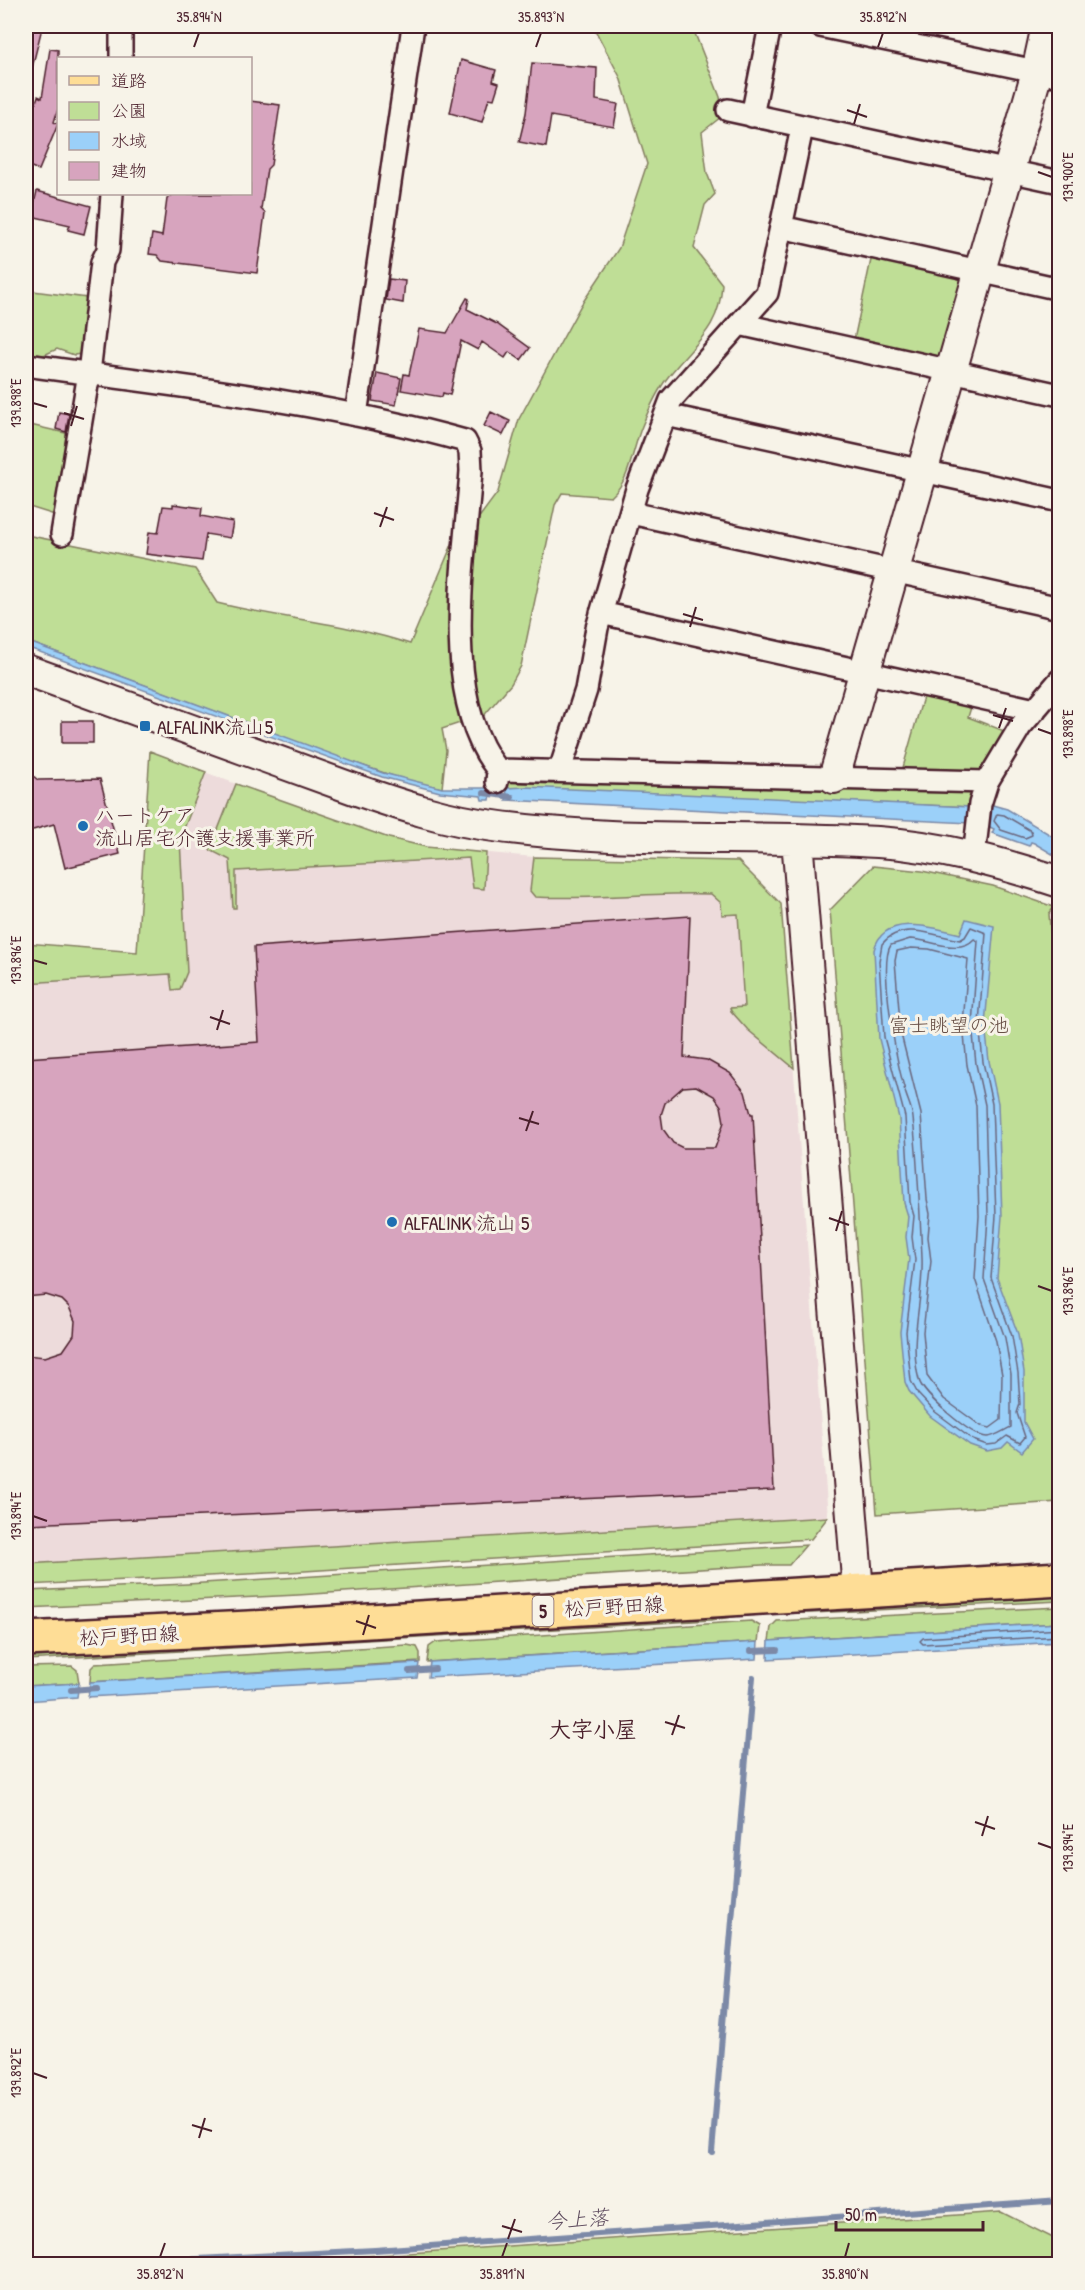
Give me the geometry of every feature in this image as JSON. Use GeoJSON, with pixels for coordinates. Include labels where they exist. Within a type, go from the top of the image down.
{"type":"FeatureCollection","features":[{"type":"Feature","properties":{"kind":"main road","name":"松戸野田線"},"geometry":{"type":"LineString","coordinates":[[26,1639],[271,1628],[858,1590],[1059,1580]]}},
{"type":"Feature","properties":{"kind":"street"},"geometry":{"type":"LineString","coordinates":[[121,26],[121,57]]}},
{"type":"Feature","properties":{"kind":"street"},"geometry":{"type":"LineString","coordinates":[[356,415],[413,26]]}},
{"type":"Feature","properties":{"kind":"street"},"geometry":{"type":"LineString","coordinates":[[752,116],[770,26]]}},
{"type":"Feature","properties":{"kind":"street"},"geometry":{"type":"LineString","coordinates":[[820,26],[1048,74]]}},
{"type":"Feature","properties":{"kind":"street"},"geometry":{"type":"LineString","coordinates":[[834,778],[1008,171],[1048,74],[1047,26]]}},
{"type":"Feature","properties":{"kind":"street"},"geometry":{"type":"LineString","coordinates":[[728,110],[802,128],[1059,182]]}},
{"type":"Feature","properties":{"kind":"street"},"geometry":{"type":"LineString","coordinates":[[560,771],[586,690],[601,613],[631,513],[671,400],[767,293],[802,128]]}},
{"type":"Feature","properties":{"kind":"street"},"geometry":{"type":"LineString","coordinates":[[62,534],[89,374],[102,262],[108,250],[112,195]]}},
{"type":"Feature","properties":{"kind":"street"},"geometry":{"type":"LineString","coordinates":[[781,227],[1059,289]]}},
{"type":"Feature","properties":{"kind":"street"},"geometry":{"type":"LineString","coordinates":[[740,324],[1059,395]]}},
{"type":"Feature","properties":{"kind":"street"},"geometry":{"type":"LineString","coordinates":[[26,365],[356,415],[465,441],[470,451],[460,636],[462,674],[472,722],[498,776],[560,771],[987,782]]}},
{"type":"Feature","properties":{"kind":"street"},"geometry":{"type":"LineString","coordinates":[[666,415],[1059,501]]}},
{"type":"Feature","properties":{"kind":"street"},"geometry":{"type":"LineString","coordinates":[[631,513],[1059,608]]}},
{"type":"Feature","properties":{"kind":"street"},"geometry":{"type":"LineString","coordinates":[[601,613],[1035,710]]}},
{"type":"Feature","properties":{"kind":"street"},"geometry":{"type":"LineString","coordinates":[[26,669],[354,789],[460,821],[557,833],[879,842],[974,857],[1059,882]]}},
{"type":"Feature","properties":{"kind":"street"},"geometry":{"type":"LineString","coordinates":[[974,857],[980,804],[987,782],[1020,727],[1059,680]]}},
{"type":"Feature","properties":{"kind":"street"},"geometry":{"type":"LineString","coordinates":[[798,839],[858,1590]]}},
{"type":"Feature","properties":{"kind":"shaded area","name":"ALFALINK 流山 5"},"geometry":{"type":"Polygon","coordinates":[[[150,751],[307,811],[389,838],[426,847],[534,857],[738,861],[781,904],[828,1517],[26,1564],[26,943],[137,952],[150,751]]]}},
{"type":"Feature","properties":{"kind":"shaded area"},"geometry":{"type":"Polygon","coordinates":[[[1054,907],[1059,909],[1059,1042],[1049,913],[1054,907]]]}},
{"type":"Feature","properties":{"kind":"green space"},"geometry":{"type":"Polygon","coordinates":[[[593,26],[692,26],[720,97],[724,118],[721,117],[702,132],[707,173],[715,194],[705,205],[694,248],[722,284],[720,300],[711,325],[668,377],[650,407],[627,473],[618,490],[611,497],[562,493],[555,505],[521,666],[511,684],[481,719],[468,663],[469,531],[498,492],[519,419],[581,305],[619,248],[647,164],[620,77],[593,26]]]}},
{"type":"Feature","properties":{"kind":"green space"},"geometry":{"type":"Polygon","coordinates":[[[872,255],[959,276],[963,282],[943,352],[936,358],[854,340],[872,255]]]}},
{"type":"Feature","properties":{"kind":"green space"},"geometry":{"type":"Polygon","coordinates":[[[33,291],[87,298],[81,354],[74,355],[57,349],[44,355],[33,354],[26,344],[33,291]]]}},
{"type":"Feature","properties":{"kind":"green space"},"geometry":{"type":"Polygon","coordinates":[[[26,424],[74,435],[58,516],[26,506],[26,424]]]}},
{"type":"Feature","properties":{"kind":"green space"},"geometry":{"type":"Polygon","coordinates":[[[461,523],[466,721],[442,729],[446,750],[442,788],[411,782],[343,759],[26,641],[26,535],[195,569],[217,603],[362,631],[410,644],[461,523]]]}},
{"type":"Feature","properties":{"kind":"green space"},"geometry":{"type":"Polygon","coordinates":[[[925,690],[973,701],[968,717],[1007,732],[983,769],[977,772],[902,771],[925,690]]]}},
{"type":"Feature","properties":{"kind":"green space"},"geometry":{"type":"Polygon","coordinates":[[[150,751],[206,772],[180,839],[187,972],[180,989],[172,990],[170,974],[26,983],[26,943],[137,952],[150,751]]]}},
{"type":"Feature","properties":{"kind":"green space"},"geometry":{"type":"Polygon","coordinates":[[[554,781],[966,790],[971,795],[971,807],[505,788],[504,782],[553,784],[554,781]]]}},
{"type":"Feature","properties":{"kind":"green space"},"geometry":{"type":"Polygon","coordinates":[[[236,784],[389,838],[426,847],[486,853],[484,889],[473,888],[469,858],[236,871],[236,908],[233,908],[230,860],[210,850],[236,784]]]}},
{"type":"Feature","properties":{"kind":"green space"},"geometry":{"type":"Polygon","coordinates":[[[534,857],[738,861],[781,904],[794,1068],[748,1030],[731,1011],[730,1008],[744,1007],[738,914],[722,915],[721,903],[711,894],[535,897],[530,891],[534,857]]]}},
{"type":"Feature","properties":{"kind":"green space","name":"富士眺望の池"},"geometry":{"type":"Polygon","coordinates":[[[873,866],[922,871],[993,886],[1054,907],[1049,914],[1060,1042],[1059,1502],[877,1514],[830,910],[873,866]]]}},
{"type":"Feature","properties":{"kind":"green space"},"geometry":{"type":"Polygon","coordinates":[[[828,1517],[811,1539],[289,1572],[26,1585],[26,1564],[828,1517]]]}},
{"type":"Feature","properties":{"kind":"green space"},"geometry":{"type":"Polygon","coordinates":[[[806,1545],[789,1565],[298,1595],[26,1608],[26,1591],[187,1584],[806,1545]]]}},
{"type":"Feature","properties":{"kind":"green space"},"geometry":{"type":"Polygon","coordinates":[[[1059,1594],[1059,1601],[778,1613],[1059,1594]]]}},
{"type":"Feature","properties":{"kind":"green space"},"geometry":{"type":"Polygon","coordinates":[[[1059,1607],[1059,1623],[769,1641],[771,1627],[777,1621],[1059,1607]]]}},
{"type":"Feature","properties":{"kind":"green space"},"geometry":{"type":"Polygon","coordinates":[[[753,1614],[711,1620],[26,1660],[26,1653],[753,1614]]]}},
{"type":"Feature","properties":{"kind":"green space"},"geometry":{"type":"Polygon","coordinates":[[[751,1621],[760,1626],[758,1642],[427,1662],[429,1647],[436,1642],[751,1621]]]}},
{"type":"Feature","properties":{"kind":"green space"},"geometry":{"type":"Polygon","coordinates":[[[407,1645],[417,1647],[420,1662],[90,1682],[91,1668],[95,1664],[407,1645]]]}},
{"type":"Feature","properties":{"kind":"green space"},"geometry":{"type":"Polygon","coordinates":[[[72,1666],[77,1670],[79,1683],[26,1686],[26,1667],[72,1666]]]}},
{"type":"Feature","properties":{"kind":"green space"},"geometry":{"type":"Polygon","coordinates":[[[1001,2212],[1059,2241],[1059,2264],[249,2264],[1001,2212]]]}},
{"type":"Feature","properties":{"kind":"water"},"geometry":{"type":"Polygon","coordinates":[[[26,641],[383,773],[442,788],[492,788],[490,800],[482,800],[481,796],[440,792],[382,777],[26,647],[26,641]]]}},
{"type":"Feature","properties":{"kind":"water"},"geometry":{"type":"Polygon","coordinates":[[[507,788],[971,807],[970,823],[506,800],[507,788]]]}},
{"type":"Feature","properties":{"kind":"water"},"geometry":{"type":"Polygon","coordinates":[[[989,804],[1007,809],[1059,840],[1059,858],[1034,843],[1031,842],[1029,846],[992,833],[994,829],[988,826],[989,804]]]}},
{"type":"Feature","properties":{"kind":"water"},"geometry":{"type":"Polygon","coordinates":[[[966,919],[994,926],[985,1024],[989,1061],[998,1103],[1002,1216],[997,1278],[1018,1334],[1024,1372],[1024,1422],[1033,1439],[1022,1452],[1008,1442],[1002,1448],[987,1451],[970,1445],[930,1416],[909,1391],[905,1382],[900,1332],[909,1259],[906,1237],[908,1216],[904,1203],[899,1118],[879,1039],[874,950],[879,938],[887,930],[898,926],[923,926],[960,934],[966,919]]]}},
{"type":"Feature","properties":{"kind":"water"},"geometry":{"type":"Polygon","coordinates":[[[1059,1623],[1059,1642],[768,1659],[769,1641],[1059,1623]]]}},
{"type":"Feature","properties":{"kind":"water"},"geometry":{"type":"Polygon","coordinates":[[[758,1642],[757,1659],[428,1677],[430,1662],[758,1642]]]}},
{"type":"Feature","properties":{"kind":"water"},"geometry":{"type":"Polygon","coordinates":[[[419,1663],[417,1678],[88,1697],[90,1682],[419,1663]]]}},
{"type":"Feature","properties":{"kind":"water"},"geometry":{"type":"Polygon","coordinates":[[[79,1683],[77,1697],[26,1701],[26,1686],[79,1683]]]}},
{"type":"Feature","properties":{"kind":"building"},"geometry":{"type":"Polygon","coordinates":[[[26,26],[42,28],[31,72],[26,72],[26,26]]]}},
{"type":"Feature","properties":{"kind":"building"},"geometry":{"type":"Polygon","coordinates":[[[50,49],[58,50],[57,112],[54,122],[57,126],[39,170],[26,165],[26,113],[32,115],[38,96],[42,98],[50,49]]]}},
{"type":"Feature","properties":{"kind":"building"},"geometry":{"type":"Polygon","coordinates":[[[461,60],[496,70],[493,81],[499,83],[494,99],[489,98],[482,122],[450,113],[461,60]]]}},
{"type":"Feature","properties":{"kind":"building"},"geometry":{"type":"Polygon","coordinates":[[[532,63],[597,68],[596,100],[618,104],[614,127],[551,116],[546,147],[519,142],[526,113],[532,63]]]}},
{"type":"Feature","properties":{"kind":"building"},"geometry":{"type":"Polygon","coordinates":[[[252,101],[280,105],[271,165],[267,169],[261,209],[265,213],[257,273],[162,261],[157,255],[149,254],[152,234],[162,236],[167,199],[173,195],[252,195],[252,101]]]}},
{"type":"Feature","properties":{"kind":"building"},"geometry":{"type":"Polygon","coordinates":[[[37,191],[91,206],[84,234],[68,230],[70,225],[31,216],[37,191]]]}},
{"type":"Feature","properties":{"kind":"building"},"geometry":{"type":"Polygon","coordinates":[[[389,279],[405,281],[403,303],[386,300],[389,279]]]}},
{"type":"Feature","properties":{"kind":"building"},"geometry":{"type":"Polygon","coordinates":[[[467,298],[469,299],[467,309],[497,324],[530,348],[521,360],[509,352],[505,358],[482,342],[478,350],[461,341],[450,395],[443,393],[442,397],[401,390],[404,374],[409,375],[419,329],[447,333],[467,298]]]}},
{"type":"Feature","properties":{"kind":"building"},"geometry":{"type":"Polygon","coordinates":[[[377,373],[401,378],[396,405],[372,401],[377,373]]]}},
{"type":"Feature","properties":{"kind":"building"},"geometry":{"type":"Polygon","coordinates":[[[59,412],[69,414],[66,432],[56,429],[59,412]]]}},
{"type":"Feature","properties":{"kind":"building"},"geometry":{"type":"Polygon","coordinates":[[[491,412],[510,421],[503,435],[484,426],[491,412]]]}},
{"type":"Feature","properties":{"kind":"building"},"geometry":{"type":"Polygon","coordinates":[[[173,504],[202,508],[201,516],[233,522],[230,538],[206,534],[202,561],[146,554],[149,532],[158,533],[163,506],[173,507],[173,504]]]}},
{"type":"Feature","properties":{"kind":"building"},"geometry":{"type":"Polygon","coordinates":[[[62,721],[93,721],[93,743],[62,743],[62,721]]]}},
{"type":"Feature","properties":{"kind":"building","name":"ハートケア 流山居宅介護支援事業所"},"geometry":{"type":"Polygon","coordinates":[[[26,770],[38,780],[100,779],[120,854],[65,868],[54,824],[26,832],[26,770]]]}},
{"type":"Feature","properties":{"kind":"building","name":"ALFALINK 流山 5"},"geometry":{"type":"Polygon","coordinates":[[[690,916],[684,1057],[707,1060],[730,1073],[745,1092],[751,1114],[753,1114],[774,1490],[29,1524],[26,1476],[26,1355],[45,1357],[63,1351],[74,1335],[75,1321],[69,1307],[62,1300],[46,1295],[26,1297],[26,1058],[259,1042],[254,947],[690,916]],[[696,1086],[683,1087],[665,1103],[661,1115],[663,1129],[673,1143],[683,1148],[715,1148],[724,1122],[721,1106],[714,1096],[696,1086]]]}},
{"type":"Feature","properties":{"kind":"waterway"},"geometry":{"type":"LineString","coordinates":[[484,793],[512,797]]}},
{"type":"Feature","properties":{"kind":"waterway"},"geometry":{"type":"LineString","coordinates":[[751,1651],[777,1650]]}},
{"type":"Feature","properties":{"kind":"waterway"},"geometry":{"type":"LineString","coordinates":[[409,1671],[435,1669]]}},
{"type":"Feature","properties":{"kind":"waterway"},"geometry":{"type":"LineString","coordinates":[[712,2152],[753,1677]]}},
{"type":"Feature","properties":{"kind":"waterway"},"geometry":{"type":"LineString","coordinates":[[71,1690],[97,1688]]}},
{"type":"Feature","properties":{"kind":"waterway","name":"今上落"},"geometry":{"type":"LineString","coordinates":[[97,2264],[375,2250],[1060,2201]]}},
{"type":"Feature","properties":{"kind":"waterway","name":"今上落"},"geometry":{"type":"LineString","coordinates":[[26,2259],[54,2264]]}},
{"type":"Feature","properties":{"kind":"place","name":"ALFALINK流山5"},"geometry":{"type":"Point","coordinates":[145,726]}},
{"type":"Feature","properties":{"kind":"place","name":"ハートケア 流山居宅介護支援事業所"},"geometry":{"type":"Point","coordinates":[83,826]}},
{"type":"Feature","properties":{"kind":"place","name":"ALFALINK 流山 5"},"geometry":{"type":"Point","coordinates":[392,1222]}},
{"type":"Feature","properties":{"kind":"district","name":"大字小屋"},"geometry":{"type":"Point","coordinates":[593,1729]}}]}
